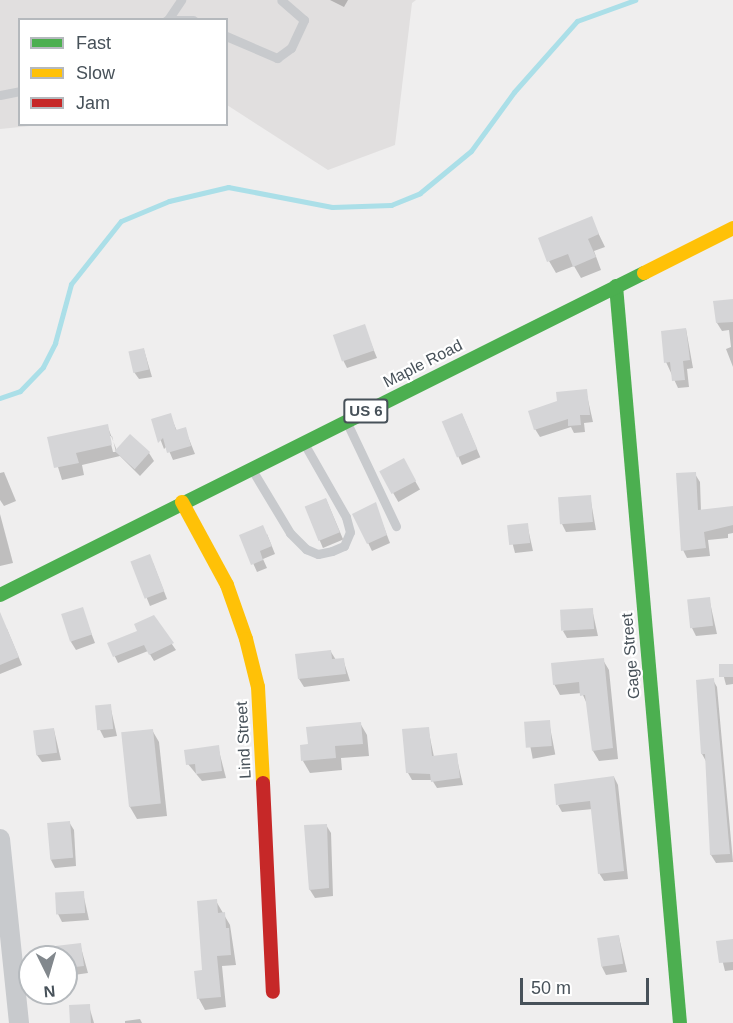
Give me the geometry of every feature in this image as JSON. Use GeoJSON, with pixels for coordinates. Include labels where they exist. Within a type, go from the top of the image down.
{"type":"FeatureCollection","features":[{"type":"Feature","properties":{"kind":"street","name":"Maple Road"},"geometry":{"type":"LineString","coordinates":[[0,595],[733,228]]}},
{"type":"Feature","properties":{"kind":"street","name":"Gage Street"},"geometry":{"type":"LineString","coordinates":[[616,286],[680,1023]]}},
{"type":"Feature","properties":{"kind":"street","name":"Lind Street"},"geometry":{"type":"LineString","coordinates":[[182,502],[227,585],[246,639],[258,687],[273,992]]}},
{"type":"Feature","properties":{"kind":"street"},"geometry":{"type":"LineString","coordinates":[[0,839],[18,1023]]}},
{"type":"Feature","properties":{"kind":"lane"},"geometry":{"type":"LineString","coordinates":[[169,18],[182,0]]}},
{"type":"Feature","properties":{"kind":"lane"},"geometry":{"type":"LineString","coordinates":[[228,37],[277,58],[291,48],[304,20],[281,0]]}},
{"type":"Feature","properties":{"kind":"lane"},"geometry":{"type":"LineString","coordinates":[[0,95],[18,91]]}},
{"type":"Feature","properties":{"kind":"lane"},"geometry":{"type":"LineString","coordinates":[[346,421],[396,526]]}},
{"type":"Feature","properties":{"kind":"lane"},"geometry":{"type":"LineString","coordinates":[[251,468],[290,533],[306,549],[318,554],[344,546],[350,531],[346,517],[303,442]]}},
{"type":"Feature","properties":{"kind":"shaded area"},"geometry":{"type":"Polygon","coordinates":[[[0,0],[416,0],[412,3],[395,145],[328,170],[228,106],[228,18],[18,18],[18,126],[30,126],[0,129],[0,0]]]}},
{"type":"Feature","properties":{"kind":"building"},"geometry":{"type":"Polygon","coordinates":[[[592,216],[599,234],[588,239],[596,257],[573,267],[568,254],[547,262],[538,238],[592,216]]]}},
{"type":"Feature","properties":{"kind":"building"},"geometry":{"type":"Polygon","coordinates":[[[733,299],[733,322],[716,323],[713,301],[733,299]]]}},
{"type":"Feature","properties":{"kind":"building"},"geometry":{"type":"Polygon","coordinates":[[[365,324],[374,350],[342,362],[333,335],[365,324]]]}},
{"type":"Feature","properties":{"kind":"building"},"geometry":{"type":"Polygon","coordinates":[[[686,328],[690,360],[683,361],[685,380],[672,381],[670,362],[664,363],[661,331],[686,328]]]}},
{"type":"Feature","properties":{"kind":"building"},"geometry":{"type":"Polygon","coordinates":[[[144,348],[149,369],[133,373],[128,352],[144,348]]]}},
{"type":"Feature","properties":{"kind":"building"},"geometry":{"type":"Polygon","coordinates":[[[587,389],[590,415],[580,415],[581,425],[568,426],[568,419],[534,430],[528,411],[557,401],[556,392],[587,389]]]}},
{"type":"Feature","properties":{"kind":"building"},"geometry":{"type":"Polygon","coordinates":[[[171,413],[176,430],[186,427],[191,446],[167,453],[163,438],[158,443],[151,419],[171,413]]]}},
{"type":"Feature","properties":{"kind":"building"},"geometry":{"type":"Polygon","coordinates":[[[462,413],[477,449],[457,457],[442,422],[462,413]]]}},
{"type":"Feature","properties":{"kind":"building"},"geometry":{"type":"Polygon","coordinates":[[[108,424],[112,445],[76,453],[79,463],[54,468],[47,437],[108,424]]]}},
{"type":"Feature","properties":{"kind":"building"},"geometry":{"type":"Polygon","coordinates":[[[130,434],[150,452],[135,469],[115,451],[130,434]]]}},
{"type":"Feature","properties":{"kind":"building"},"geometry":{"type":"Polygon","coordinates":[[[404,458],[416,481],[391,494],[379,471],[404,458]]]}},
{"type":"Feature","properties":{"kind":"building"},"geometry":{"type":"Polygon","coordinates":[[[696,472],[698,510],[733,506],[733,525],[704,532],[706,548],[681,551],[676,473],[696,472]]]}},
{"type":"Feature","properties":{"kind":"building"},"geometry":{"type":"Polygon","coordinates":[[[591,495],[593,522],[560,524],[558,497],[591,495]]]}},
{"type":"Feature","properties":{"kind":"building"},"geometry":{"type":"Polygon","coordinates":[[[326,498],[340,532],[319,541],[305,507],[326,498]]]}},
{"type":"Feature","properties":{"kind":"building"},"geometry":{"type":"Polygon","coordinates":[[[376,502],[387,535],[367,544],[352,514],[376,502]]]}},
{"type":"Feature","properties":{"kind":"building"},"geometry":{"type":"Polygon","coordinates":[[[528,523],[530,543],[509,545],[507,525],[528,523]]]}},
{"type":"Feature","properties":{"kind":"building"},"geometry":{"type":"Polygon","coordinates":[[[263,525],[272,546],[260,551],[263,560],[251,565],[239,535],[263,525]]]}},
{"type":"Feature","properties":{"kind":"building"},"geometry":{"type":"Polygon","coordinates":[[[150,554],[164,591],[145,599],[130,562],[150,554]]]}},
{"type":"Feature","properties":{"kind":"building"},"geometry":{"type":"Polygon","coordinates":[[[710,597],[713,626],[690,628],[687,599],[710,597]]]}},
{"type":"Feature","properties":{"kind":"building"},"geometry":{"type":"Polygon","coordinates":[[[83,607],[92,635],[70,642],[61,614],[83,607]]]}},
{"type":"Feature","properties":{"kind":"building"},"geometry":{"type":"Polygon","coordinates":[[[593,608],[594,629],[561,631],[560,610],[593,608]]]}},
{"type":"Feature","properties":{"kind":"building"},"geometry":{"type":"Polygon","coordinates":[[[0,612],[19,657],[0,665],[0,612]]]}},
{"type":"Feature","properties":{"kind":"building"},"geometry":{"type":"Polygon","coordinates":[[[154,615],[174,643],[149,655],[144,645],[113,657],[107,643],[137,631],[134,624],[154,615]]]}},
{"type":"Feature","properties":{"kind":"building"},"geometry":{"type":"Polygon","coordinates":[[[331,650],[332,659],[344,658],[346,674],[298,679],[295,654],[331,650]]]}},
{"type":"Feature","properties":{"kind":"building"},"geometry":{"type":"Polygon","coordinates":[[[604,658],[613,748],[592,751],[585,695],[580,696],[579,682],[553,685],[551,663],[604,658]]]}},
{"type":"Feature","properties":{"kind":"building"},"geometry":{"type":"Polygon","coordinates":[[[719,664],[733,664],[733,677],[719,677],[719,664]]]}},
{"type":"Feature","properties":{"kind":"building"},"geometry":{"type":"Polygon","coordinates":[[[714,678],[730,854],[710,855],[705,754],[701,754],[696,680],[714,678]]]}},
{"type":"Feature","properties":{"kind":"building"},"geometry":{"type":"Polygon","coordinates":[[[111,704],[113,729],[97,730],[95,705],[111,704]]]}},
{"type":"Feature","properties":{"kind":"building"},"geometry":{"type":"Polygon","coordinates":[[[550,720],[552,746],[526,748],[524,722],[550,720]]]}},
{"type":"Feature","properties":{"kind":"building"},"geometry":{"type":"Polygon","coordinates":[[[361,722],[363,744],[335,746],[336,758],[301,761],[300,745],[308,744],[306,727],[361,722]]]}},
{"type":"Feature","properties":{"kind":"building"},"geometry":{"type":"Polygon","coordinates":[[[429,727],[432,756],[457,753],[460,778],[431,782],[430,774],[406,773],[402,729],[429,727]]]}},
{"type":"Feature","properties":{"kind":"building"},"geometry":{"type":"Polygon","coordinates":[[[54,728],[57,753],[36,755],[33,731],[54,728]]]}},
{"type":"Feature","properties":{"kind":"building"},"geometry":{"type":"Polygon","coordinates":[[[153,729],[161,804],[129,807],[121,732],[153,729]]]}},
{"type":"Feature","properties":{"kind":"building"},"geometry":{"type":"Polygon","coordinates":[[[219,745],[222,771],[196,774],[195,764],[186,765],[184,750],[219,745]]]}},
{"type":"Feature","properties":{"kind":"building"},"geometry":{"type":"Polygon","coordinates":[[[614,776],[624,871],[598,874],[590,801],[556,805],[554,784],[614,776]]]}},
{"type":"Feature","properties":{"kind":"building"},"geometry":{"type":"Polygon","coordinates":[[[70,821],[73,858],[50,860],[47,823],[70,821]]]}},
{"type":"Feature","properties":{"kind":"building"},"geometry":{"type":"Polygon","coordinates":[[[327,824],[329,888],[309,890],[304,825],[327,824]]]}},
{"type":"Feature","properties":{"kind":"building"},"geometry":{"type":"Polygon","coordinates":[[[84,891],[85,913],[56,914],[55,893],[84,891]]]}},
{"type":"Feature","properties":{"kind":"building"},"geometry":{"type":"Polygon","coordinates":[[[217,899],[218,913],[225,912],[226,928],[229,928],[231,955],[217,956],[221,997],[197,999],[194,971],[202,970],[197,901],[217,899]]]}},
{"type":"Feature","properties":{"kind":"building"},"geometry":{"type":"Polygon","coordinates":[[[619,935],[623,964],[601,967],[597,938],[619,935]]]}},
{"type":"Feature","properties":{"kind":"building"},"geometry":{"type":"Polygon","coordinates":[[[733,939],[733,962],[719,963],[716,941],[733,939]]]}},
{"type":"Feature","properties":{"kind":"building"},"geometry":{"type":"Polygon","coordinates":[[[81,943],[84,966],[78,967],[78,945],[64,945],[81,943]]]}},
{"type":"Feature","properties":{"kind":"building"},"geometry":{"type":"Polygon","coordinates":[[[90,1004],[91,1023],[70,1023],[69,1005],[90,1004]]]}},
{"type":"Feature","properties":{"kind":"waterway"},"geometry":{"type":"LineString","coordinates":[[0,398],[20,391],[43,367],[55,343],[71,284],[121,221],[169,201],[228,187],[332,207],[391,205],[420,193],[471,151],[514,92],[577,21],[635,0]]}},
{"type":"Feature","properties":{"kind":"traffic: fast"},"geometry":{"type":"LineString","coordinates":[[0,595],[644,273]]}},
{"type":"Feature","properties":{"kind":"traffic: fast"},"geometry":{"type":"LineString","coordinates":[[616,286],[680,1023]]}},
{"type":"Feature","properties":{"kind":"traffic: slow"},"geometry":{"type":"LineString","coordinates":[[644,273],[733,228]]}},
{"type":"Feature","properties":{"kind":"traffic: slow"},"geometry":{"type":"LineString","coordinates":[[182,502],[227,585],[246,639],[258,687],[263,783]]}},
{"type":"Feature","properties":{"kind":"traffic: jam"},"geometry":{"type":"LineString","coordinates":[[263,783],[273,992]]}}]}
